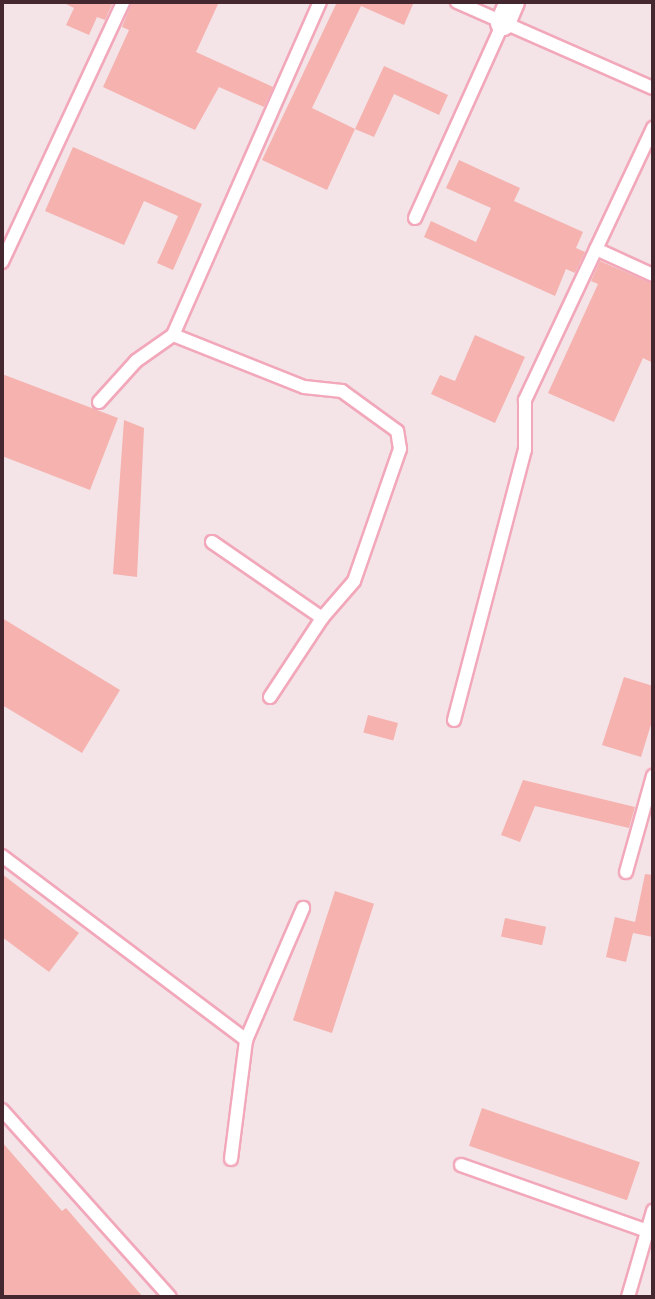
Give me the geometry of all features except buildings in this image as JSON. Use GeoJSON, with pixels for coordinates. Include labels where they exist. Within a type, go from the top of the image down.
{"type":"FeatureCollection","features":[{"type":"Feature","properties":{"kind":"lane"},"geometry":{"type":"LineString","coordinates":[[2,262],[123,2]]}},
{"type":"Feature","properties":{"kind":"lane"},"geometry":{"type":"LineString","coordinates":[[99,402],[136,361],[173,335],[320,2]]}},
{"type":"Feature","properties":{"kind":"lane"},"geometry":{"type":"LineString","coordinates":[[457,2],[507,12],[653,88]]}},
{"type":"Feature","properties":{"kind":"lane"},"geometry":{"type":"LineString","coordinates":[[415,218],[507,12]]}},
{"type":"Feature","properties":{"kind":"lane"},"geometry":{"type":"LineString","coordinates":[[454,720],[525,450],[525,400],[653,128]]}},
{"type":"Feature","properties":{"kind":"lane"},"geometry":{"type":"LineString","coordinates":[[596,249],[653,275]]}},
{"type":"Feature","properties":{"kind":"lane"},"geometry":{"type":"LineString","coordinates":[[173,335],[304,387],[342,391],[397,431],[400,449],[354,581],[322,618],[270,697]]}},
{"type":"Feature","properties":{"kind":"lane"},"geometry":{"type":"LineString","coordinates":[[212,542],[322,618]]}},
{"type":"Feature","properties":{"kind":"lane"},"geometry":{"type":"LineString","coordinates":[[626,872],[653,776]]}},
{"type":"Feature","properties":{"kind":"lane"},"geometry":{"type":"LineString","coordinates":[[2,856],[246,1040]]}},
{"type":"Feature","properties":{"kind":"lane"},"geometry":{"type":"LineString","coordinates":[[231,1159],[246,1040],[303,908]]}},
{"type":"Feature","properties":{"kind":"lane"},"geometry":{"type":"LineString","coordinates":[[2,1110],[170,1297]]}},
{"type":"Feature","properties":{"kind":"lane"},"geometry":{"type":"LineString","coordinates":[[461,1165],[647,1231]]}},
{"type":"Feature","properties":{"kind":"lane"},"geometry":{"type":"LineString","coordinates":[[628,1297],[653,1211]]}}]}
